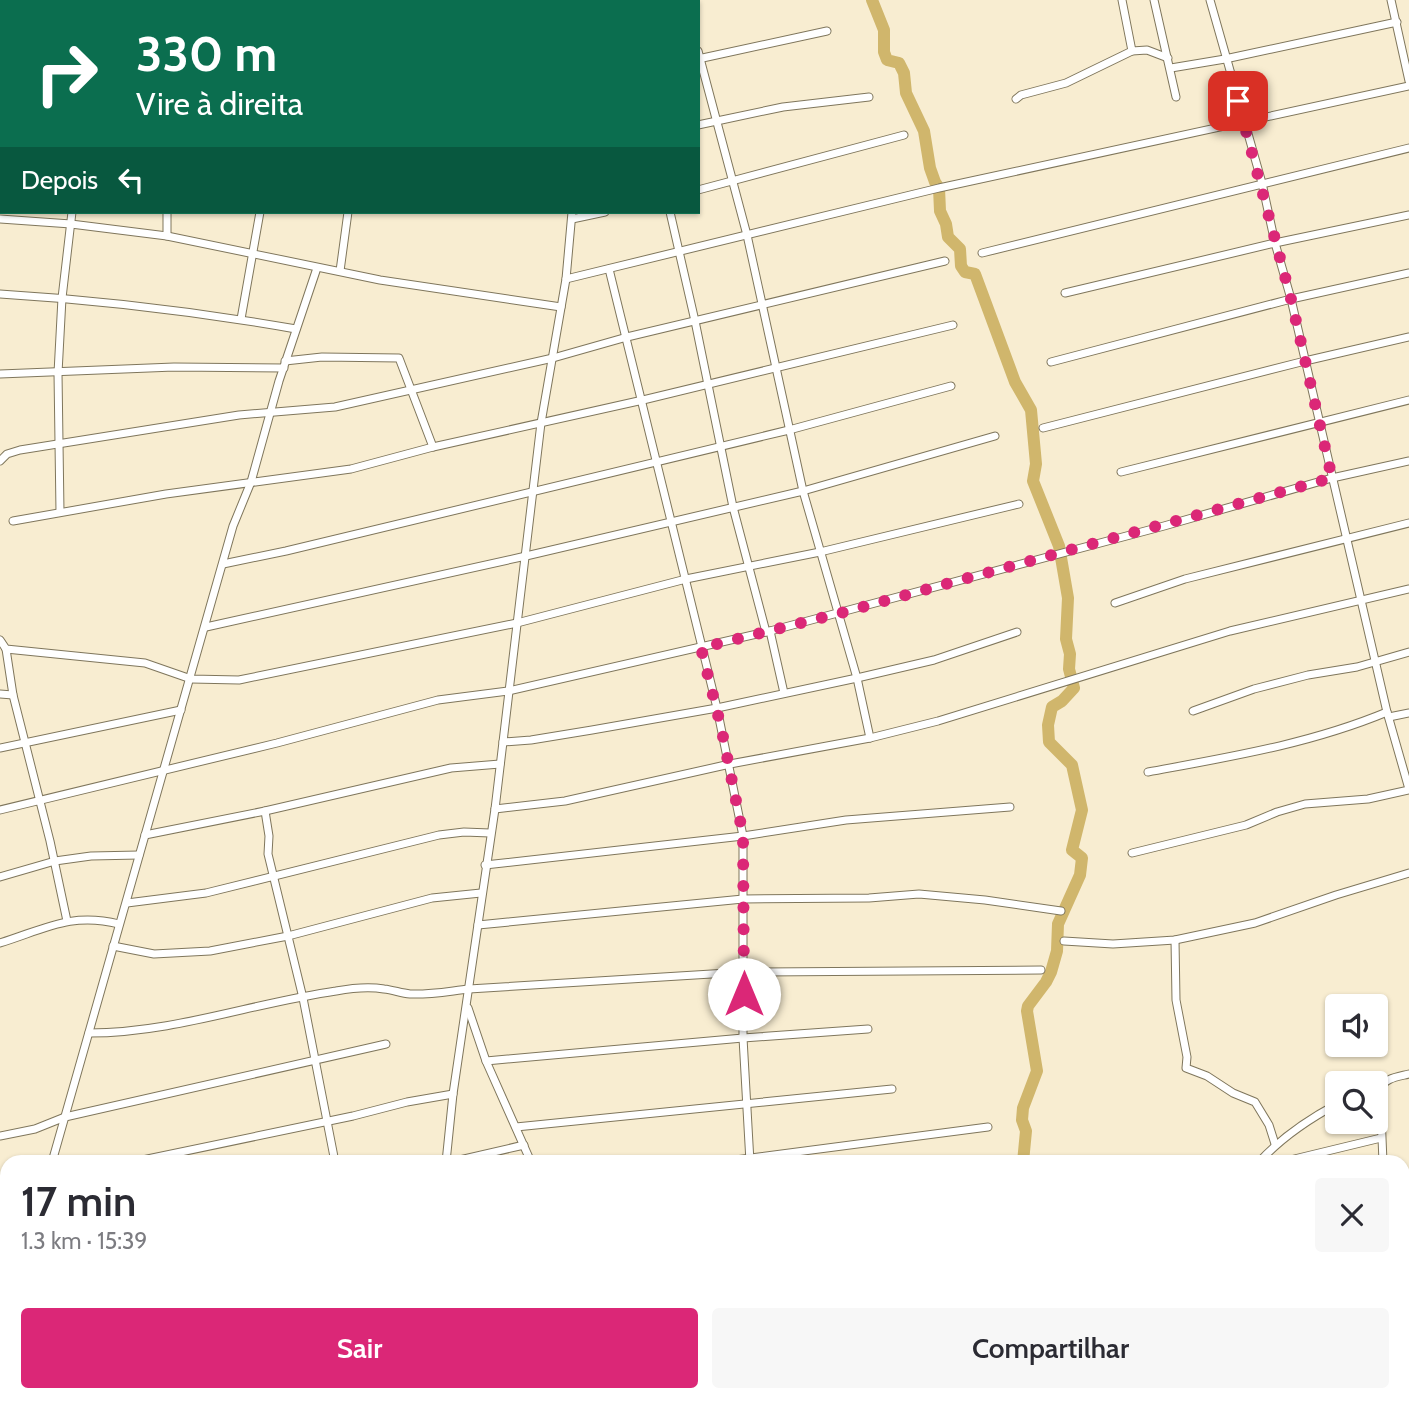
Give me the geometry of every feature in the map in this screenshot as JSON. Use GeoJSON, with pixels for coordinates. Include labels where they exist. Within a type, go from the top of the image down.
{"type":"FeatureCollection","features":[{"type":"Feature","properties":{"kind":"street"},"geometry":{"type":"LineString","coordinates":[[1122,0],[1132,51]]}},
{"type":"Feature","properties":{"kind":"street"},"geometry":{"type":"LineString","coordinates":[[1154,0],[1176,97]]}},
{"type":"Feature","properties":{"kind":"street"},"geometry":{"type":"LineString","coordinates":[[1132,853],[1246,825],[1276,812],[1305,804],[1368,799],[1409,790],[1360,601],[1306,361],[1262,183],[1210,0]]}},
{"type":"Feature","properties":{"kind":"street"},"geometry":{"type":"LineString","coordinates":[[1391,0],[1409,81]]}},
{"type":"Feature","properties":{"kind":"street"},"geometry":{"type":"LineString","coordinates":[[1171,68],[1397,22]]}},
{"type":"Feature","properties":{"kind":"street"},"geometry":{"type":"LineString","coordinates":[[700,56],[827,31]]}},
{"type":"Feature","properties":{"kind":"street"},"geometry":{"type":"LineString","coordinates":[[1016,99],[1021,95],[1066,83],[1132,51],[1147,50],[1168,58]]}},
{"type":"Feature","properties":{"kind":"street"},"geometry":{"type":"LineString","coordinates":[[700,60],[747,235],[803,491],[857,678],[870,737]]}},
{"type":"Feature","properties":{"kind":"street"},"geometry":{"type":"LineString","coordinates":[[566,279],[939,188],[1409,86]]}},
{"type":"Feature","properties":{"kind":"street"},"geometry":{"type":"LineString","coordinates":[[700,124],[783,107],[869,97]]}},
{"type":"Feature","properties":{"kind":"street"},"geometry":{"type":"LineString","coordinates":[[700,190],[904,135]]}},
{"type":"Feature","properties":{"kind":"street"},"geometry":{"type":"LineString","coordinates":[[982,253],[1409,148]]}},
{"type":"Feature","properties":{"kind":"street"},"geometry":{"type":"LineString","coordinates":[[60,512],[58,373],[62,298],[72,214]]}},
{"type":"Feature","properties":{"kind":"street"},"geometry":{"type":"LineString","coordinates":[[167,214],[167,236]]}},
{"type":"Feature","properties":{"kind":"street"},"geometry":{"type":"LineString","coordinates":[[241,319],[260,214]]}},
{"type":"Feature","properties":{"kind":"street"},"geometry":{"type":"LineString","coordinates":[[340,271],[348,214]]}},
{"type":"Feature","properties":{"kind":"street"},"geometry":{"type":"LineString","coordinates":[[671,214],[733,507],[784,693]]}},
{"type":"Feature","properties":{"kind":"street"},"geometry":{"type":"LineString","coordinates":[[1065,293],[1275,243],[1409,215]]}},
{"type":"Feature","properties":{"kind":"street"},"geometry":{"type":"LineString","coordinates":[[449,1155],[453,1094],[495,809],[541,423],[566,279],[572,216]]}},
{"type":"Feature","properties":{"kind":"street"},"geometry":{"type":"LineString","coordinates":[[0,219],[71,224],[167,236],[380,280],[561,307]]}},
{"type":"Feature","properties":{"kind":"street"},"geometry":{"type":"LineString","coordinates":[[0,461],[8,454],[60,443],[271,411],[335,407],[552,358],[627,337],[945,261]]}},
{"type":"Feature","properties":{"kind":"street"},"geometry":{"type":"LineString","coordinates":[[54,1155],[233,526],[251,482],[284,364],[317,268]]}},
{"type":"Feature","properties":{"kind":"street"},"geometry":{"type":"LineString","coordinates":[[609,269],[656,462],[673,520],[730,764],[743,835],[743,1038],[749,1155]]}},
{"type":"Feature","properties":{"kind":"street"},"geometry":{"type":"LineString","coordinates":[[1051,362],[1291,299],[1409,273]]}},
{"type":"Feature","properties":{"kind":"street"},"geometry":{"type":"LineString","coordinates":[[0,294],[62,298],[241,319],[296,330]]}},
{"type":"Feature","properties":{"kind":"street"},"geometry":{"type":"LineString","coordinates":[[13,521],[251,482],[351,469],[433,447],[643,400],[953,325]]}},
{"type":"Feature","properties":{"kind":"street"},"geometry":{"type":"LineString","coordinates":[[1043,428],[1409,337]]}},
{"type":"Feature","properties":{"kind":"street"},"geometry":{"type":"LineString","coordinates":[[0,374],[284,364],[322,357],[399,358],[433,447]]}},
{"type":"Feature","properties":{"kind":"street"},"geometry":{"type":"LineString","coordinates":[[223,564],[789,430],[951,386]]}},
{"type":"Feature","properties":{"kind":"street"},"geometry":{"type":"LineString","coordinates":[[1121,472],[1409,400]]}},
{"type":"Feature","properties":{"kind":"street"},"geometry":{"type":"LineString","coordinates":[[206,627],[803,491],[995,436]]}},
{"type":"Feature","properties":{"kind":"street"},"geometry":{"type":"LineString","coordinates":[[0,810],[164,771],[438,700],[508,691],[701,648],[837,614],[1332,478],[1409,461]]}},
{"type":"Feature","properties":{"kind":"street"},"geometry":{"type":"LineString","coordinates":[[6,649],[145,663],[191,680],[239,680],[517,622],[686,579],[820,552],[1018,503]]}},
{"type":"Feature","properties":{"kind":"street"},"geometry":{"type":"LineString","coordinates":[[1115,603],[1185,579],[1409,523]]}},
{"type":"Feature","properties":{"kind":"street"},"geometry":{"type":"LineString","coordinates":[[495,809],[565,801],[938,721],[1230,631],[1409,589]]}},
{"type":"Feature","properties":{"kind":"street"},"geometry":{"type":"LineString","coordinates":[[503,742],[531,740],[717,708],[934,660],[1017,632]]}},
{"type":"Feature","properties":{"kind":"street"},"geometry":{"type":"LineString","coordinates":[[0,640],[6,649],[13,695],[55,861],[67,921]]}},
{"type":"Feature","properties":{"kind":"street"},"geometry":{"type":"LineString","coordinates":[[1193,711],[1254,689],[1308,675],[1357,667],[1409,652]]}},
{"type":"Feature","properties":{"kind":"street"},"geometry":{"type":"LineString","coordinates":[[0,694],[13,695]]}},
{"type":"Feature","properties":{"kind":"street"},"geometry":{"type":"LineString","coordinates":[[0,748],[181,710]]}},
{"type":"Feature","properties":{"kind":"street"},"geometry":{"type":"LineString","coordinates":[[1148,772],[1235,756],[1312,738],[1388,715],[1409,713]]}},
{"type":"Feature","properties":{"kind":"street"},"geometry":{"type":"LineString","coordinates":[[145,835],[265,811],[451,768],[500,764]]}},
{"type":"Feature","properties":{"kind":"street"},"geometry":{"type":"LineString","coordinates":[[485,865],[743,835],[846,820],[1010,807]]}},
{"type":"Feature","properties":{"kind":"street"},"geometry":{"type":"LineString","coordinates":[[265,811],[269,836],[268,854],[303,998],[334,1155]]}},
{"type":"Feature","properties":{"kind":"street"},"geometry":{"type":"LineString","coordinates":[[127,903],[205,893],[439,835],[490,833]]}},
{"type":"Feature","properties":{"kind":"street"},"geometry":{"type":"LineString","coordinates":[[0,877],[55,861],[91,856],[139,855]]}},
{"type":"Feature","properties":{"kind":"street"},"geometry":{"type":"LineString","coordinates":[[1064,940],[1113,944],[1175,940],[1255,923],[1409,873]]}},
{"type":"Feature","properties":{"kind":"street"},"geometry":{"type":"LineString","coordinates":[[113,946],[154,954],[210,951],[288,936],[432,898],[481,893]]}},
{"type":"Feature","properties":{"kind":"street"},"geometry":{"type":"LineString","coordinates":[[478,925],[743,899],[869,898],[919,894],[1061,911]]}},
{"type":"Feature","properties":{"kind":"street"},"geometry":{"type":"LineString","coordinates":[[0,943],[67,921],[92,919],[119,924]]}},
{"type":"Feature","properties":{"kind":"street"},"geometry":{"type":"LineString","coordinates":[[1175,940],[1176,1000],[1187,1057],[1186,1068],[1207,1076],[1233,1093],[1255,1102],[1269,1125],[1275,1144]]}},
{"type":"Feature","properties":{"kind":"street"},"geometry":{"type":"LineString","coordinates":[[89,1033],[155,1028],[362,987],[409,994],[430,994],[469,989],[744,972],[1041,970]]}},
{"type":"Feature","properties":{"kind":"street"},"geometry":{"type":"LineString","coordinates":[[466,1004],[486,1061],[528,1155]]}},
{"type":"Feature","properties":{"kind":"street"},"geometry":{"type":"LineString","coordinates":[[486,1061],[868,1029]]}},
{"type":"Feature","properties":{"kind":"street"},"geometry":{"type":"LineString","coordinates":[[0,1136],[35,1129],[65,1117],[386,1044]]}},
{"type":"Feature","properties":{"kind":"street"},"geometry":{"type":"LineString","coordinates":[[1388,1080],[1409,1074]]}},
{"type":"Feature","properties":{"kind":"street"},"geometry":{"type":"LineString","coordinates":[[516,1127],[892,1089]]}},
{"type":"Feature","properties":{"kind":"street"},"geometry":{"type":"LineString","coordinates":[[166,1155],[453,1094]]}},
{"type":"Feature","properties":{"kind":"street"},"geometry":{"type":"LineString","coordinates":[[1265,1155],[1296,1128],[1325,1111]]}},
{"type":"Feature","properties":{"kind":"street"},"geometry":{"type":"LineString","coordinates":[[783,1155],[988,1128]]}},
{"type":"Feature","properties":{"kind":"street"},"geometry":{"type":"LineString","coordinates":[[1381,1134],[1382,1155]]}},
{"type":"Feature","properties":{"kind":"street"},"geometry":{"type":"LineString","coordinates":[[1311,1155],[1381,1138]]}},
{"type":"Feature","properties":{"kind":"street"},"geometry":{"type":"LineString","coordinates":[[479,1155],[524,1145]]}},
{"type":"Feature","properties":{"kind":"waterway"},"geometry":{"type":"LineString","coordinates":[[872,0],[884,30],[884,52],[887,60],[899,63],[904,73],[906,93],[924,131],[930,168],[939,188],[940,211],[948,237],[960,249],[961,266],[965,272],[975,274],[1015,382],[1031,410],[1036,464],[1033,481],[1059,546],[1068,598],[1066,639],[1074,688],[1052,707],[1048,725],[1049,742],[1072,765],[1082,810],[1072,850],[1082,858],[1080,875],[1058,924],[1057,951],[1051,972],[1027,1011],[1037,1071],[1023,1108],[1022,1120],[1026,1131],[1024,1155]]}},
{"type":"Feature","properties":{"kind":"route"},"geometry":{"type":"LineString","coordinates":[[744,994],[743,835],[730,764],[701,648],[1042,559],[1332,478],[1291,299],[1238,101]]}}]}
